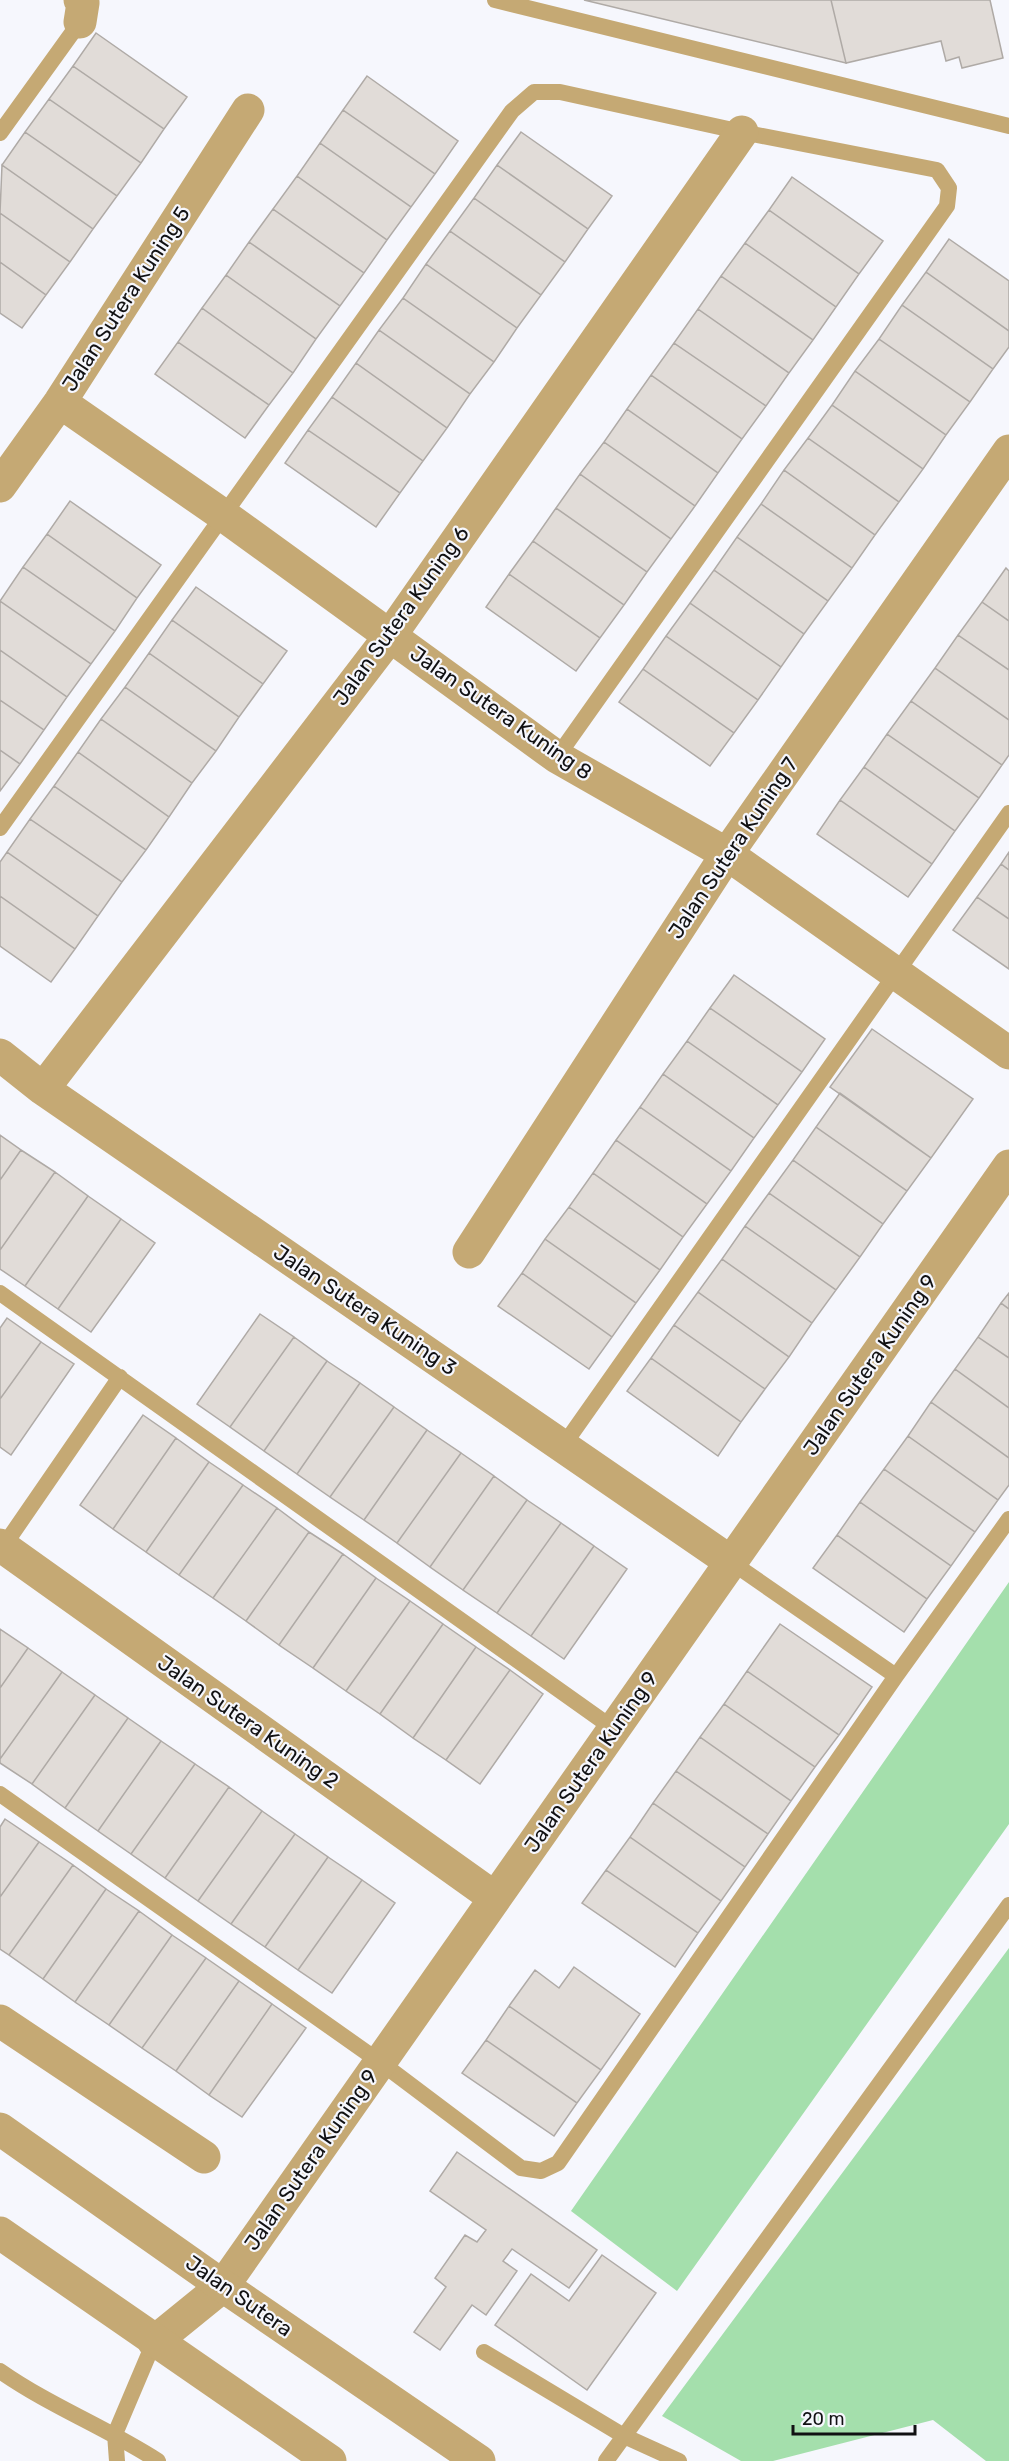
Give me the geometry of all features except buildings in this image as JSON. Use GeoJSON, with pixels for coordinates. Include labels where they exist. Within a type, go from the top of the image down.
{"type":"FeatureCollection","features":[{"type":"Feature","properties":{"kind":"street","name":"Jalan Sutera Kuning 5"},"geometry":{"type":"LineString","coordinates":[[0,486],[60,402],[248,111]]}},
{"type":"Feature","properties":{"kind":"street","name":"Jalan Sutera Kuning 6"},"geometry":{"type":"LineString","coordinates":[[43,1089],[390,636],[742,132]]}},
{"type":"Feature","properties":{"kind":"street","name":"Jalan Sutera Kuning 8"},"geometry":{"type":"LineString","coordinates":[[60,402],[223,515],[557,757],[727,854],[895,975],[1009,1053]]}},
{"type":"Feature","properties":{"kind":"street","name":"Jalan Sutera Kuning 7"},"geometry":{"type":"LineString","coordinates":[[469,1252],[727,854],[1009,452]]}},
{"type":"Feature","properties":{"kind":"street","name":"Jalan Sutera Kuning 3"},"geometry":{"type":"LineString","coordinates":[[0,1055],[43,1089],[731,1562]]}},
{"type":"Feature","properties":{"kind":"street","name":"Jalan Sutera Kuning 9"},"geometry":{"type":"LineString","coordinates":[[154,2342],[223,2286],[1009,1166]]}},
{"type":"Feature","properties":{"kind":"street","name":"Jalan Sutera Kuning 2"},"geometry":{"type":"LineString","coordinates":[[1,1548],[495,1898]]}},
{"type":"Feature","properties":{"kind":"street"},"geometry":{"type":"LineString","coordinates":[[0,2021],[204,2157]]}},
{"type":"Feature","properties":{"kind":"street","name":"Jalan Sutera"},"geometry":{"type":"LineString","coordinates":[[0,2129],[223,2286],[479,2461]]}},
{"type":"Feature","properties":{"kind":"street"},"geometry":{"type":"LineString","coordinates":[[0,2233],[154,2342],[330,2461]]}},
{"type":"Feature","properties":{"kind":"lane"},"geometry":{"type":"LineString","coordinates":[[495,0],[1009,126]]}},
{"type":"Feature","properties":{"kind":"lane"},"geometry":{"type":"LineString","coordinates":[[0,133],[80,11]]}},
{"type":"Feature","properties":{"kind":"lane"},"geometry":{"type":"LineString","coordinates":[[0,828],[512,111],[534,92],[560,92],[742,132],[937,170],[949,188],[947,206],[557,757]]}},
{"type":"Feature","properties":{"kind":"lane"},"geometry":{"type":"LineString","coordinates":[[563,1446],[1009,813]]}},
{"type":"Feature","properties":{"kind":"lane"},"geometry":{"type":"LineString","coordinates":[[0,1293],[614,1729]]}},
{"type":"Feature","properties":{"kind":"lane"},"geometry":{"type":"LineString","coordinates":[[1,1548],[120,1377]]}},
{"type":"Feature","properties":{"kind":"lane"},"geometry":{"type":"LineString","coordinates":[[0,1794],[380,2062],[522,2168],[541,2171],[558,2163],[896,1676],[1009,1519]]}},
{"type":"Feature","properties":{"kind":"lane"},"geometry":{"type":"LineString","coordinates":[[731,1562],[896,1676]]}},
{"type":"Feature","properties":{"kind":"lane"},"geometry":{"type":"LineString","coordinates":[[606,2461],[1009,1905]]}},
{"type":"Feature","properties":{"kind":"lane"},"geometry":{"type":"LineString","coordinates":[[117,2461],[116,2434],[154,2342]]}},
{"type":"Feature","properties":{"kind":"lane"},"geometry":{"type":"LineString","coordinates":[[484,2352],[624,2436],[679,2461]]}},
{"type":"Feature","properties":{"kind":"lane"},"geometry":{"type":"LineString","coordinates":[[0,2371],[25,2389],[116,2434],[158,2461]]}},
{"type":"Feature","properties":{"kind":"green space"},"geometry":{"type":"Polygon","coordinates":[[[1009,1582],[1009,1824],[677,2291],[571,2211],[1009,1582]]]}},
{"type":"Feature","properties":{"kind":"green space"},"geometry":{"type":"Polygon","coordinates":[[[1009,1948],[1009,2461],[986,2461],[933,2420],[773,2461],[741,2461],[662,2416],[1009,1948]]]}}]}
